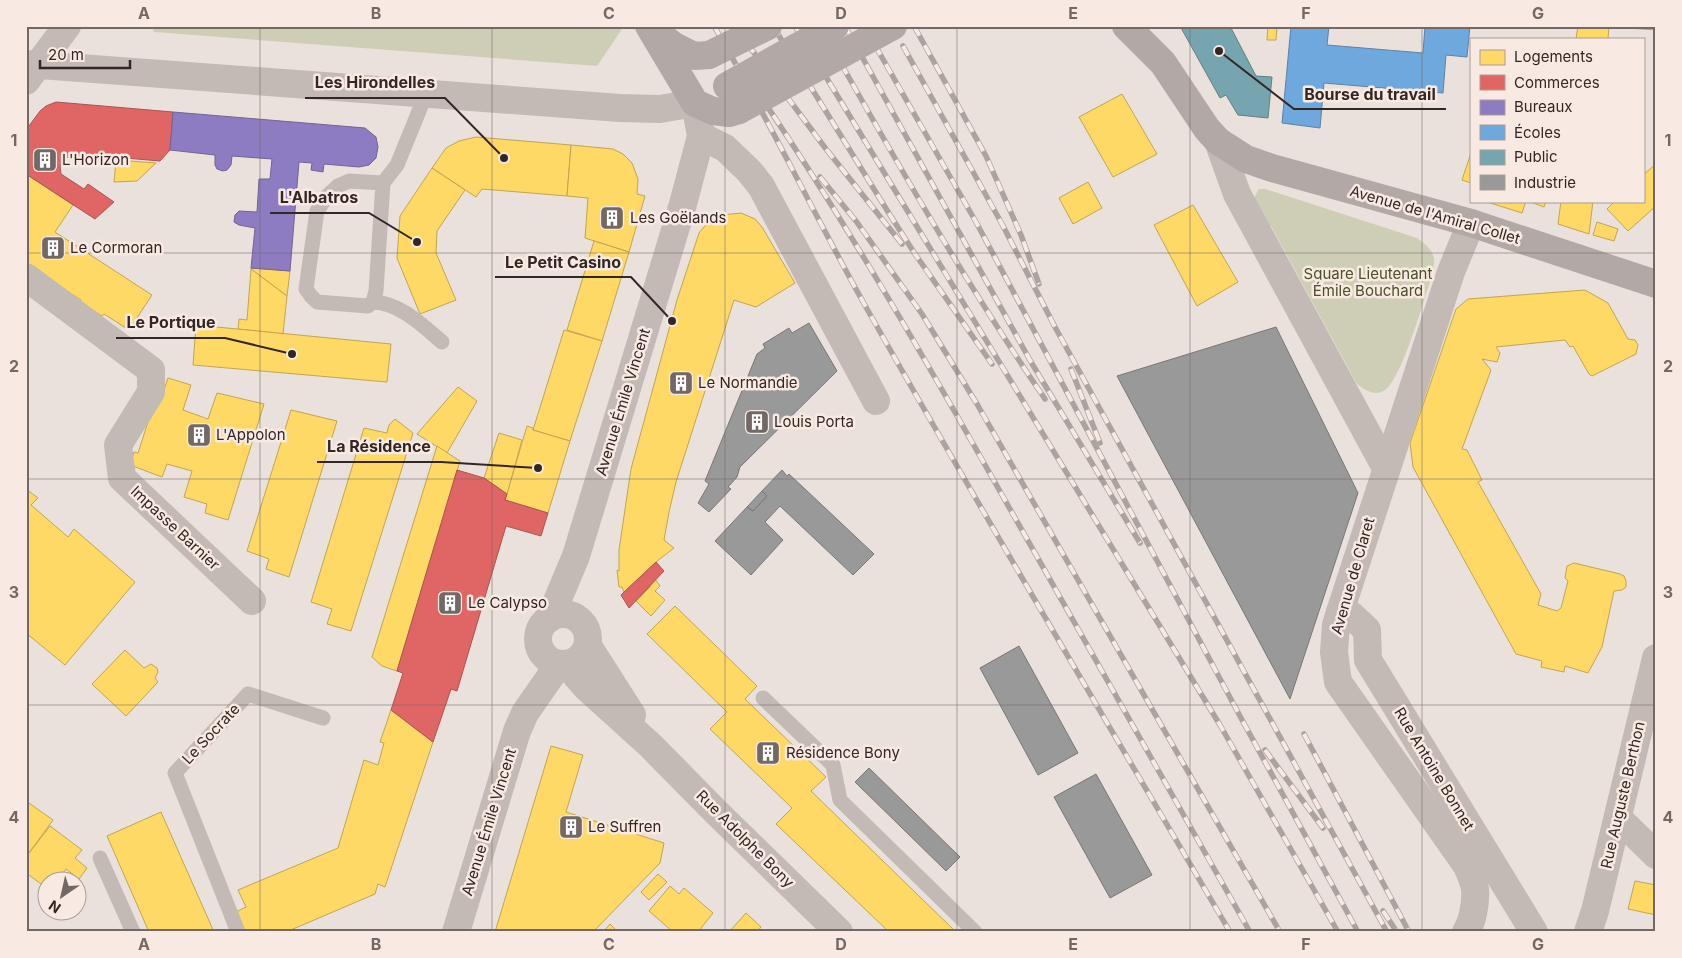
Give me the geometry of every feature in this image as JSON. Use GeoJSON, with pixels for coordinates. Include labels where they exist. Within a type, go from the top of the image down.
{"type":"FeatureCollection","features":[{"type":"Feature","properties":{"kind":"main road"},"geometry":{"type":"LineString","coordinates":[[649,26],[674,46],[694,56],[709,55],[768,26]]}},
{"type":"Feature","properties":{"kind":"main road"},"geometry":{"type":"LineString","coordinates":[[649,26],[695,103],[713,111],[729,113],[739,110],[893,26]]}},
{"type":"Feature","properties":{"kind":"main road"},"geometry":{"type":"LineString","coordinates":[[695,103],[835,26]]}},
{"type":"Feature","properties":{"kind":"main road"},"geometry":{"type":"LineString","coordinates":[[1126,26],[1163,63]]}},
{"type":"Feature","properties":{"kind":"main road","name":"Avenue de l'Amiral Collet"},"geometry":{"type":"LineString","coordinates":[[1163,63],[1218,141],[1246,159],[1272,168],[1471,223],[1656,284]]}},
{"type":"Feature","properties":{"kind":"street"},"geometry":{"type":"LineString","coordinates":[[30,70],[67,26]]}},
{"type":"Feature","properties":{"kind":"street"},"geometry":{"type":"LineString","coordinates":[[1143,26],[1163,63]]}},
{"type":"Feature","properties":{"kind":"street"},"geometry":{"type":"LineString","coordinates":[[30,70],[652,109],[695,103]]}},
{"type":"Feature","properties":{"kind":"street","name":"Avenue Émile Vincent"},"geometry":{"type":"LineString","coordinates":[[550,618],[576,556],[683,204],[701,136],[695,103]]}},
{"type":"Feature","properties":{"kind":"street"},"geometry":{"type":"LineString","coordinates":[[701,136],[725,148],[749,171],[761,186],[876,401]]}},
{"type":"Feature","properties":{"kind":"street"},"geometry":{"type":"LineString","coordinates":[[1218,141],[1236,194],[1386,468]]}},
{"type":"Feature","properties":{"kind":"street","name":"Avenue de Claret"},"geometry":{"type":"LineString","coordinates":[[1466,932],[1470,926],[1475,889],[1467,866],[1338,682],[1334,652],[1336,625],[1340,612],[1451,272],[1471,223]]}},
{"type":"Feature","properties":{"kind":"street","name":"Impasse Barnier"},"geometry":{"type":"LineString","coordinates":[[26,277],[151,370],[151,392],[118,445],[122,478],[252,601]]}},
{"type":"Feature","properties":{"kind":"street","name":"Avenue Émile Vincent"},"geometry":{"type":"LineString","coordinates":[[576,556],[585,634]]}},
{"type":"Feature","properties":{"kind":"street","name":"Rue Antoine Bonnet"},"geometry":{"type":"LineString","coordinates":[[1340,612],[1351,615],[1367,630],[1368,660],[1534,932]]}},
{"type":"Feature","properties":{"kind":"street"},"geometry":{"type":"LineString","coordinates":[[563,614],[577,618],[585,634],[585,652],[580,658],[562,664],[552,662],[545,657],[538,644],[540,629],[550,618],[563,614]]}},
{"type":"Feature","properties":{"kind":"street","name":"Rue Adolphe Bony"},"geometry":{"type":"LineString","coordinates":[[585,634],[651,746]]}},
{"type":"Feature","properties":{"kind":"street","name":"Avenue Émile Vincent"},"geometry":{"type":"LineString","coordinates":[[456,932],[517,732],[525,713],[538,644]]}},
{"type":"Feature","properties":{"kind":"street","name":"Rue Auguste Berthon"},"geometry":{"type":"LineString","coordinates":[[1588,932],[1595,911],[1656,658]]}},
{"type":"Feature","properties":{"kind":"street","name":"Avenue Émile Vincent"},"geometry":{"type":"LineString","coordinates":[[525,713],[562,664]]}},
{"type":"Feature","properties":{"kind":"street","name":"Rue Adolphe Bony"},"geometry":{"type":"LineString","coordinates":[[562,664],[651,746],[839,932]]}},
{"type":"Feature","properties":{"kind":"street"},"geometry":{"type":"LineString","coordinates":[[1618,818],[1656,856]]}},
{"type":"Feature","properties":{"kind":"lane"},"geometry":{"type":"LineString","coordinates":[[383,183],[349,181],[338,186],[327,196],[317,211],[306,288],[310,296],[317,302],[368,306],[373,302],[376,291],[383,183],[397,165],[426,94]]}},
{"type":"Feature","properties":{"kind":"lane"},"geometry":{"type":"LineString","coordinates":[[373,302],[383,302],[410,315],[442,342]]}},
{"type":"Feature","properties":{"kind":"lane","name":"Le Socrate"},"geometry":{"type":"LineString","coordinates":[[238,932],[175,773],[248,694],[323,718]]}},
{"type":"Feature","properties":{"kind":"lane"},"geometry":{"type":"LineString","coordinates":[[763,698],[833,765],[840,800],[975,932]]}},
{"type":"Feature","properties":{"kind":"lane"},"geometry":{"type":"LineString","coordinates":[[100,858],[133,932]]}},
{"type":"Feature","properties":{"kind":"green space"},"geometry":{"type":"Polygon","coordinates":[[[152,26],[621,26],[622,29],[597,66],[154,32],[152,26]]]}},
{"type":"Feature","properties":{"kind":"green space","name":"Square Lieutenant Émile Bouchard"},"geometry":{"type":"Polygon","coordinates":[[[1259,189],[1265,189],[1417,238],[1431,251],[1434,260],[1433,271],[1418,320],[1399,370],[1385,390],[1374,393],[1357,384],[1271,226],[1262,228],[1254,203],[1259,189]]]}},
{"type":"Feature","properties":{"kind":"building: Logements"},"geometry":{"type":"Polygon","coordinates":[[[1268,26],[1277,26],[1276,40],[1267,40],[1268,26]]]}},
{"type":"Feature","properties":{"kind":"building: Logements"},"geometry":{"type":"Polygon","coordinates":[[[1578,26],[1609,26],[1608,38],[1576,38],[1578,26]]]}},
{"type":"Feature","properties":{"kind":"building: Logements"},"geometry":{"type":"Polygon","coordinates":[[[1628,26],[1656,26],[1656,30],[1628,28],[1628,26]]]}},
{"type":"Feature","properties":{"kind":"building: Logements"},"geometry":{"type":"Polygon","coordinates":[[[1122,94],[1157,154],[1113,177],[1079,117],[1122,94]]]}},
{"type":"Feature","properties":{"kind":"building: Logements"},"geometry":{"type":"Polygon","coordinates":[[[476,137],[571,145],[567,196],[482,189],[476,197],[432,168],[446,148],[459,141],[476,137]]]}},
{"type":"Feature","properties":{"kind":"building: Logements","name":"Les Goëlands"},"geometry":{"type":"Polygon","coordinates":[[[571,145],[613,149],[623,154],[632,163],[638,179],[637,194],[645,196],[629,252],[585,238],[588,198],[567,196],[571,145]]]}},
{"type":"Feature","properties":{"kind":"building: Logements"},"geometry":{"type":"Polygon","coordinates":[[[1470,156],[1470,183],[1462,180],[1470,156]]]}},
{"type":"Feature","properties":{"kind":"building: Logements"},"geometry":{"type":"Polygon","coordinates":[[[116,160],[156,163],[137,181],[114,182],[116,160]]]}},
{"type":"Feature","properties":{"kind":"building: Logements"},"geometry":{"type":"Polygon","coordinates":[[[1656,164],[1656,206],[1628,231],[1607,209],[1614,202],[1644,202],[1644,174],[1656,164]]]}},
{"type":"Feature","properties":{"kind":"building: Logements"},"geometry":{"type":"Polygon","coordinates":[[[432,168],[465,190],[437,231],[436,253],[456,300],[420,314],[397,258],[400,216],[432,168]]]}},
{"type":"Feature","properties":{"kind":"building: Logements","name":"Le Cormoran"},"geometry":{"type":"Polygon","coordinates":[[[26,174],[73,205],[55,232],[152,295],[129,330],[80,302],[81,300],[26,264],[26,174]]]}},
{"type":"Feature","properties":{"kind":"building: Logements"},"geometry":{"type":"Polygon","coordinates":[[[1088,182],[1102,208],[1073,224],[1059,198],[1088,182]]]}},
{"type":"Feature","properties":{"kind":"building: Logements"},"geometry":{"type":"Polygon","coordinates":[[[1487,202],[1526,202],[1522,213],[1487,202]]]}},
{"type":"Feature","properties":{"kind":"building: Logements"},"geometry":{"type":"Polygon","coordinates":[[[1531,202],[1546,202],[1544,207],[1531,202]]]}},
{"type":"Feature","properties":{"kind":"building: Logements"},"geometry":{"type":"Polygon","coordinates":[[[1561,202],[1593,202],[1589,234],[1558,224],[1561,202]]]}},
{"type":"Feature","properties":{"kind":"building: Logements"},"geometry":{"type":"Polygon","coordinates":[[[1193,205],[1238,282],[1197,306],[1154,225],[1193,205]]]}},
{"type":"Feature","properties":{"kind":"building: Logements","name":"Le Normandie"},"geometry":{"type":"Polygon","coordinates":[[[741,213],[755,219],[762,227],[795,283],[756,307],[734,300],[676,482],[664,540],[674,548],[624,592],[622,587],[619,587],[617,570],[619,571],[619,550],[631,469],[677,300],[699,233],[711,221],[722,215],[741,213]]]}},
{"type":"Feature","properties":{"kind":"building: Logements"},"geometry":{"type":"Polygon","coordinates":[[[1597,222],[1618,229],[1614,241],[1593,235],[1597,222]]]}},
{"type":"Feature","properties":{"kind":"building: Logements"},"geometry":{"type":"Polygon","coordinates":[[[594,241],[629,252],[602,341],[567,330],[594,241]]]}},
{"type":"Feature","properties":{"kind":"building: Logements"},"geometry":{"type":"Polygon","coordinates":[[[251,269],[290,271],[287,296],[251,269]]]}},
{"type":"Feature","properties":{"kind":"building: Logements"},"geometry":{"type":"Polygon","coordinates":[[[251,269],[287,296],[283,334],[238,329],[239,319],[247,320],[251,269]]]}},
{"type":"Feature","properties":{"kind":"building: Logements"},"geometry":{"type":"Polygon","coordinates":[[[1585,290],[1608,303],[1628,339],[1635,340],[1638,345],[1636,354],[1592,376],[1573,346],[1570,347],[1565,340],[1496,347],[1500,353],[1497,362],[1482,359],[1491,370],[1462,449],[1467,450],[1482,480],[1478,482],[1541,594],[1538,605],[1557,611],[1561,608],[1568,581],[1565,578],[1567,566],[1574,563],[1624,576],[1626,587],[1622,590],[1614,591],[1602,647],[1588,673],[1565,666],[1564,672],[1541,667],[1542,661],[1516,654],[1413,467],[1410,443],[1456,309],[1468,299],[1585,290]]]}},
{"type":"Feature","properties":{"kind":"building: Logements"},"geometry":{"type":"Polygon","coordinates":[[[196,325],[391,344],[387,382],[193,365],[196,325]]]}},
{"type":"Feature","properties":{"kind":"building: Logements"},"geometry":{"type":"Polygon","coordinates":[[[564,330],[602,341],[570,441],[533,430],[564,330]]]}},
{"type":"Feature","properties":{"kind":"building: Logements","name":"L'Appolon"},"geometry":{"type":"Polygon","coordinates":[[[168,378],[191,385],[183,410],[208,419],[217,393],[264,404],[228,520],[205,513],[207,504],[184,497],[192,471],[167,464],[162,477],[130,465],[134,452],[138,453],[156,397],[161,399],[168,378]]]}},
{"type":"Feature","properties":{"kind":"building: Logements"},"geometry":{"type":"Polygon","coordinates":[[[458,387],[477,401],[447,453],[417,434],[458,387]]]}},
{"type":"Feature","properties":{"kind":"building: Logements"},"geometry":{"type":"Polygon","coordinates":[[[291,410],[337,421],[289,577],[266,569],[269,559],[247,551],[291,410]]]}},
{"type":"Feature","properties":{"kind":"building: Logements"},"geometry":{"type":"Polygon","coordinates":[[[395,419],[413,433],[351,631],[327,624],[332,609],[311,602],[364,428],[387,433],[389,425],[395,419]]]}},
{"type":"Feature","properties":{"kind":"building: Logements"},"geometry":{"type":"Polygon","coordinates":[[[527,426],[533,428],[533,430],[570,441],[548,513],[505,500],[527,426]]]}},
{"type":"Feature","properties":{"kind":"building: Logements"},"geometry":{"type":"Polygon","coordinates":[[[499,433],[522,440],[507,494],[484,478],[499,433]]]}},
{"type":"Feature","properties":{"kind":"building: Logements"},"geometry":{"type":"Polygon","coordinates":[[[437,446],[460,461],[397,671],[382,666],[372,657],[437,446]]]}},
{"type":"Feature","properties":{"kind":"building: Logements"},"geometry":{"type":"Polygon","coordinates":[[[26,489],[38,498],[31,505],[68,537],[74,529],[135,582],[65,665],[26,633],[26,489]]]}},
{"type":"Feature","properties":{"kind":"building: Logements"},"geometry":{"type":"Polygon","coordinates":[[[655,579],[660,586],[655,591],[665,600],[651,616],[636,601],[655,579]]]}},
{"type":"Feature","properties":{"kind":"building: Logements","name":"Résidence Bony"},"geometry":{"type":"Polygon","coordinates":[[[675,606],[757,686],[745,699],[826,777],[811,791],[956,932],[889,932],[776,824],[792,808],[710,729],[727,712],[647,634],[675,606]]]}},
{"type":"Feature","properties":{"kind":"building: Logements"},"geometry":{"type":"Polygon","coordinates":[[[125,650],[144,668],[151,664],[157,668],[158,672],[155,678],[158,682],[126,716],[92,684],[125,650]]]}},
{"type":"Feature","properties":{"kind":"building: Logements"},"geometry":{"type":"Polygon","coordinates":[[[391,710],[433,742],[385,887],[378,884],[375,894],[286,932],[244,932],[236,912],[246,907],[238,890],[338,848],[364,760],[378,765],[384,743],[380,742],[391,710]]]}},
{"type":"Feature","properties":{"kind":"building: Logements","name":"Le Suffren"},"geometry":{"type":"Polygon","coordinates":[[[551,746],[583,755],[566,812],[664,843],[660,863],[593,932],[495,932],[551,746]]]}},
{"type":"Feature","properties":{"kind":"building: Logements"},"geometry":{"type":"Polygon","coordinates":[[[26,801],[53,820],[26,857],[26,801]]]}},
{"type":"Feature","properties":{"kind":"building: Logements"},"geometry":{"type":"Polygon","coordinates":[[[161,812],[214,932],[149,932],[107,836],[161,812]]]}},
{"type":"Feature","properties":{"kind":"building: Logements"},"geometry":{"type":"Polygon","coordinates":[[[50,826],[82,850],[75,858],[87,868],[86,870],[38,870],[38,882],[26,873],[26,857],[50,826]]]}},
{"type":"Feature","properties":{"kind":"building: Logements"},"geometry":{"type":"Polygon","coordinates":[[[658,874],[667,882],[649,900],[641,892],[658,874]]]}},
{"type":"Feature","properties":{"kind":"building: Logements"},"geometry":{"type":"Polygon","coordinates":[[[1635,881],[1656,885],[1656,915],[1628,909],[1635,881]]]}},
{"type":"Feature","properties":{"kind":"building: Logements"},"geometry":{"type":"Polygon","coordinates":[[[670,886],[679,894],[684,888],[713,913],[698,932],[673,932],[649,911],[670,886]]]}},
{"type":"Feature","properties":{"kind":"building: Logements"},"geometry":{"type":"Polygon","coordinates":[[[746,913],[761,927],[757,932],[729,932],[746,913]]]}},
{"type":"Feature","properties":{"kind":"building: Logements"},"geometry":{"type":"Polygon","coordinates":[[[610,924],[618,932],[603,932],[610,924]]]}},
{"type":"Feature","properties":{"kind":"building: Commerces","name":"L'Horizon"},"geometry":{"type":"Polygon","coordinates":[[[56,102],[173,112],[170,150],[160,161],[102,156],[99,152],[99,160],[78,159],[73,156],[65,158],[60,166],[61,174],[84,189],[88,184],[114,202],[95,219],[26,174],[26,130],[40,111],[56,102]]]}},
{"type":"Feature","properties":{"kind":"building: Commerces","name":"Le Calypso"},"geometry":{"type":"Polygon","coordinates":[[[457,470],[484,478],[507,494],[505,500],[548,513],[541,536],[506,526],[457,691],[451,689],[433,742],[391,710],[403,673],[397,671],[457,470]]]}},
{"type":"Feature","properties":{"kind":"building: Commerces"},"geometry":{"type":"Polygon","coordinates":[[[656,562],[664,571],[629,608],[621,595],[656,562]]]}},
{"type":"Feature","properties":{"kind":"building: Bureaux"},"geometry":{"type":"Polygon","coordinates":[[[173,112],[365,128],[376,137],[378,147],[376,158],[369,165],[359,167],[324,164],[323,172],[311,170],[312,163],[299,162],[290,271],[251,268],[255,228],[239,225],[234,222],[235,215],[239,211],[257,212],[259,179],[270,179],[272,159],[232,156],[231,165],[227,170],[223,171],[217,169],[215,165],[215,155],[170,150],[173,112]]]}},
{"type":"Feature","properties":{"kind":"building: Écoles"},"geometry":{"type":"Polygon","coordinates":[[[1291,26],[1329,26],[1327,45],[1423,53],[1425,26],[1470,26],[1467,57],[1446,55],[1443,93],[1324,83],[1320,128],[1282,123],[1291,26]]]}},
{"type":"Feature","properties":{"kind":"building: Public"},"geometry":{"type":"Polygon","coordinates":[[[1180,26],[1230,26],[1256,76],[1272,77],[1268,118],[1238,115],[1226,95],[1220,98],[1180,26]]]}},
{"type":"Feature","properties":{"kind":"building: Industrie","name":"Louis Porta"},"geometry":{"type":"Polygon","coordinates":[[[809,323],[837,371],[740,467],[737,477],[728,487],[731,489],[709,512],[698,503],[709,484],[705,481],[757,354],[765,348],[763,344],[789,328],[792,333],[809,323]]]}},
{"type":"Feature","properties":{"kind":"building: Industrie"},"geometry":{"type":"Polygon","coordinates":[[[1276,327],[1358,493],[1290,699],[1117,376],[1276,327]]]}},
{"type":"Feature","properties":{"kind":"building: Industrie"},"geometry":{"type":"Polygon","coordinates":[[[782,470],[787,476],[789,474],[874,554],[853,575],[780,506],[765,522],[783,540],[751,575],[715,541],[747,507],[753,511],[767,496],[762,491],[782,470]]]}},
{"type":"Feature","properties":{"kind":"building: Industrie"},"geometry":{"type":"Polygon","coordinates":[[[762,491],[767,496],[753,511],[747,507],[762,491]]]}},
{"type":"Feature","properties":{"kind":"building: Industrie"},"geometry":{"type":"Polygon","coordinates":[[[1019,646],[1078,753],[1038,775],[980,668],[1019,646]]]}},
{"type":"Feature","properties":{"kind":"building: Industrie"},"geometry":{"type":"Polygon","coordinates":[[[869,768],[960,857],[946,871],[855,782],[869,768]]]}},
{"type":"Feature","properties":{"kind":"building: Industrie"},"geometry":{"type":"Polygon","coordinates":[[[1096,774],[1152,875],[1110,898],[1054,797],[1096,774]]]}},
{"type":"Feature","properties":{"kind":"railway"},"geometry":{"type":"LineString","coordinates":[[714,26],[755,98],[851,280],[915,393],[1230,932]]}},
{"type":"Feature","properties":{"kind":"railway"},"geometry":{"type":"LineString","coordinates":[[734,26],[826,149],[902,244]]}},
{"type":"Feature","properties":{"kind":"railway"},"geometry":{"type":"LineString","coordinates":[[773,26],[915,254],[992,364]]}},
{"type":"Feature","properties":{"kind":"railway"},"geometry":{"type":"LineString","coordinates":[[795,26],[1220,725],[1338,932]]}},
{"type":"Feature","properties":{"kind":"railway"},"geometry":{"type":"LineString","coordinates":[[820,26],[928,215],[985,308],[1045,399]]}},
{"type":"Feature","properties":{"kind":"railway"},"geometry":{"type":"LineString","coordinates":[[845,26],[1031,362],[1140,543]]}},
{"type":"Feature","properties":{"kind":"railway"},"geometry":{"type":"LineString","coordinates":[[864,26],[976,222],[1241,718],[1358,932]]}},
{"type":"Feature","properties":{"kind":"railway"},"geometry":{"type":"LineString","coordinates":[[914,26],[986,156],[1021,235],[1039,284]]}},
{"type":"Feature","properties":{"kind":"railway"},"geometry":{"type":"LineString","coordinates":[[903,46],[1002,224],[1055,327],[1387,932]]}},
{"type":"Feature","properties":{"kind":"railway"},"geometry":{"type":"LineString","coordinates":[[761,97],[859,249],[920,352],[1250,932]]}},
{"type":"Feature","properties":{"kind":"railway"},"geometry":{"type":"LineString","coordinates":[[820,177],[856,221],[922,314],[977,404],[1280,932]]}},
{"type":"Feature","properties":{"kind":"railway"},"geometry":{"type":"LineString","coordinates":[[1071,369],[1100,443]]}},
{"type":"Feature","properties":{"kind":"railway"},"geometry":{"type":"LineString","coordinates":[[1304,734],[1409,932]]}},
{"type":"Feature","properties":{"kind":"railway"},"geometry":{"type":"LineString","coordinates":[[1265,750],[1323,828]]}},
{"type":"Feature","properties":{"kind":"railway"},"geometry":{"type":"LineString","coordinates":[[1383,911],[1397,932]]}},
{"type":"Feature","properties":{"kind":"place","name":"Bourse du travail"},"geometry":{"type":"Point","coordinates":[1219,51]}},
{"type":"Feature","properties":{"kind":"place","name":"Les Hirondelles"},"geometry":{"type":"Point","coordinates":[504,158]}},
{"type":"Feature","properties":{"kind":"place","name":"L'Horizon"},"geometry":{"type":"Point","coordinates":[45,160]}},
{"type":"Feature","properties":{"kind":"place","name":"Les Goëlands"},"geometry":{"type":"Point","coordinates":[612,218]}},
{"type":"Feature","properties":{"kind":"place","name":"L'Albatros"},"geometry":{"type":"Point","coordinates":[417,242]}},
{"type":"Feature","properties":{"kind":"place","name":"Le Cormoran"},"geometry":{"type":"Point","coordinates":[53,248]}},
{"type":"Feature","properties":{"kind":"place","name":"Le Petit Casino"},"geometry":{"type":"Point","coordinates":[672,321]}},
{"type":"Feature","properties":{"kind":"place","name":"Le Portique"},"geometry":{"type":"Point","coordinates":[292,354]}},
{"type":"Feature","properties":{"kind":"place","name":"Le Normandie"},"geometry":{"type":"Point","coordinates":[681,383]}},
{"type":"Feature","properties":{"kind":"place","name":"Louis Porta"},"geometry":{"type":"Point","coordinates":[757,422]}},
{"type":"Feature","properties":{"kind":"place","name":"L'Appolon"},"geometry":{"type":"Point","coordinates":[199,435]}},
{"type":"Feature","properties":{"kind":"place","name":"La Résidence"},"geometry":{"type":"Point","coordinates":[538,468]}},
{"type":"Feature","properties":{"kind":"place","name":"Le Calypso"},"geometry":{"type":"Point","coordinates":[450,603]}},
{"type":"Feature","properties":{"kind":"place","name":"Résidence Bony"},"geometry":{"type":"Point","coordinates":[768,753]}},
{"type":"Feature","properties":{"kind":"place","name":"Le Suffren"},"geometry":{"type":"Point","coordinates":[571,827]}}]}
